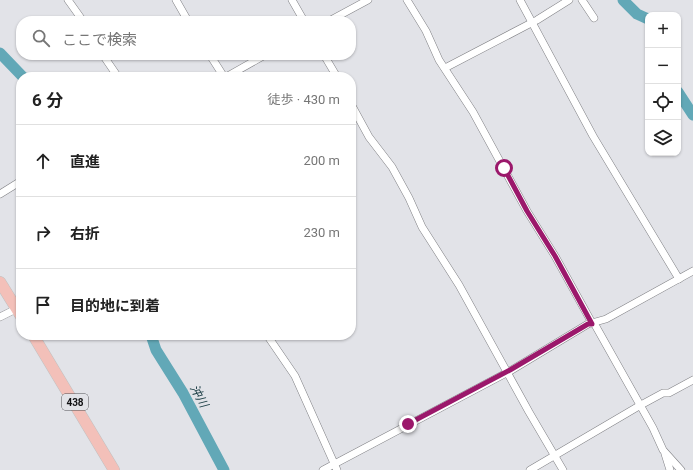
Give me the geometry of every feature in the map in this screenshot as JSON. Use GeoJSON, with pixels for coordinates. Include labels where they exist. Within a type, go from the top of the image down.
{"type":"FeatureCollection","features":[{"type":"Feature","properties":{"kind":"highway"},"geometry":{"type":"LineString","coordinates":[[0,282],[16,308]]}},
{"type":"Feature","properties":{"kind":"highway","name":"438"},"geometry":{"type":"LineString","coordinates":[[36,340],[114,470]]}},
{"type":"Feature","properties":{"kind":"street"},"geometry":{"type":"LineString","coordinates":[[68,0],[79,16]]}},
{"type":"Feature","properties":{"kind":"street"},"geometry":{"type":"LineString","coordinates":[[176,0],[185,16]]}},
{"type":"Feature","properties":{"kind":"street"},"geometry":{"type":"LineString","coordinates":[[292,0],[301,16]]}},
{"type":"Feature","properties":{"kind":"street"},"geometry":{"type":"LineString","coordinates":[[338,16],[368,0]]}},
{"type":"Feature","properties":{"kind":"street"},"geometry":{"type":"LineString","coordinates":[[407,0],[473,112],[527,211],[555,256],[641,405],[663,450],[670,470]]}},
{"type":"Feature","properties":{"kind":"street"},"geometry":{"type":"LineString","coordinates":[[520,0],[592,136],[679,279]]}},
{"type":"Feature","properties":{"kind":"street"},"geometry":{"type":"LineString","coordinates":[[447,67],[533,22],[569,0]]}},
{"type":"Feature","properties":{"kind":"street"},"geometry":{"type":"LineString","coordinates":[[582,0],[594,18]]}},
{"type":"Feature","properties":{"kind":"street"},"geometry":{"type":"LineString","coordinates":[[106,60],[115,72]]}},
{"type":"Feature","properties":{"kind":"street"},"geometry":{"type":"LineString","coordinates":[[213,60],[222,72]]}},
{"type":"Feature","properties":{"kind":"street"},"geometry":{"type":"LineString","coordinates":[[234,72],[256,60]]}},
{"type":"Feature","properties":{"kind":"street"},"geometry":{"type":"LineString","coordinates":[[327,60],[333,72]]}},
{"type":"Feature","properties":{"kind":"street"},"geometry":{"type":"LineString","coordinates":[[356,113],[369,137],[392,167],[409,198],[422,227],[459,285],[563,470]]}},
{"type":"Feature","properties":{"kind":"street"},"geometry":{"type":"LineString","coordinates":[[0,194],[16,184]]}},
{"type":"Feature","properties":{"kind":"street"},"geometry":{"type":"LineString","coordinates":[[324,470],[335,467],[508,372],[588,324],[606,319],[693,271]]}},
{"type":"Feature","properties":{"kind":"street"},"geometry":{"type":"LineString","coordinates":[[0,317],[16,314]]}},
{"type":"Feature","properties":{"kind":"street"},"geometry":{"type":"LineString","coordinates":[[270,340],[295,376],[335,467]]}},
{"type":"Feature","properties":{"kind":"street"},"geometry":{"type":"LineString","coordinates":[[530,470],[641,405],[663,393],[669,393],[693,380]]}},
{"type":"Feature","properties":{"kind":"street"},"geometry":{"type":"LineString","coordinates":[[663,450],[681,470]]}},
{"type":"Feature","properties":{"kind":"waterway"},"geometry":{"type":"LineString","coordinates":[[623,0],[637,14],[645,18]]}},
{"type":"Feature","properties":{"kind":"waterway","name":"沖川"},"geometry":{"type":"LineString","coordinates":[[0,53],[18,72]]}},
{"type":"Feature","properties":{"kind":"waterway"},"geometry":{"type":"LineString","coordinates":[[681,97],[693,115]]}},
{"type":"Feature","properties":{"kind":"waterway","name":"沖川"},"geometry":{"type":"LineString","coordinates":[[153,340],[156,350],[183,393],[224,470]]}},
{"type":"Feature","properties":{"kind":"route"},"geometry":{"type":"LineString","coordinates":[[408,424],[510,370],[588,324],[592,324],[568,281],[567,276],[527,211],[504,168]]}}]}
